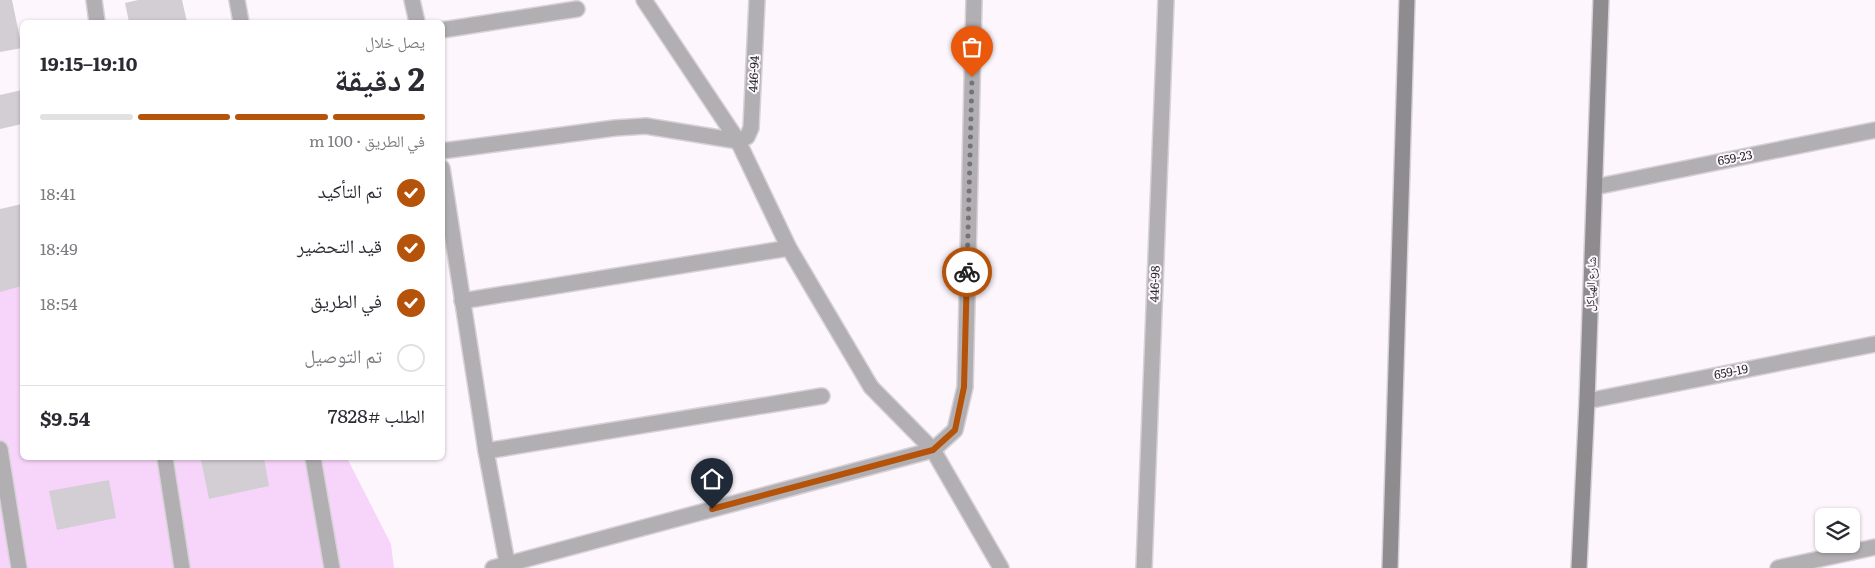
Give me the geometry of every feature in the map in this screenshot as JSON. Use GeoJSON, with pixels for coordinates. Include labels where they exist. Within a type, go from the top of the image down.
{"type":"FeatureCollection","features":[{"type":"Feature","properties":{"kind":"street"},"geometry":{"type":"LineString","coordinates":[[94,0],[97,20]]}},
{"type":"Feature","properties":{"kind":"street"},"geometry":{"type":"LineString","coordinates":[[237,0],[241,20]]}},
{"type":"Feature","properties":{"kind":"street"},"geometry":{"type":"LineString","coordinates":[[412,0],[417,20]]}},
{"type":"Feature","properties":{"kind":"street"},"geometry":{"type":"LineString","coordinates":[[644,0],[738,141],[789,248],[871,387],[933,450],[1001,568]]}},
{"type":"Feature","properties":{"kind":"street","name":"446-94"},"geometry":{"type":"LineString","coordinates":[[738,141],[747,137],[751,128],[757,0]]}},
{"type":"Feature","properties":{"kind":"street"},"geometry":{"type":"LineString","coordinates":[[445,188],[502,567],[933,450],[955,430],[964,387],[974,0]]}},
{"type":"Feature","properties":{"kind":"street","name":"446-98"},"geometry":{"type":"LineString","coordinates":[[1144,568],[1166,0]]}},
{"type":"Feature","properties":{"kind":"street"},"geometry":{"type":"LineString","coordinates":[[1390,568],[1407,0]]}},
{"type":"Feature","properties":{"kind":"street","name":"شارع الهياكل"},"geometry":{"type":"LineString","coordinates":[[1579,568],[1587,401],[1601,0]]}},
{"type":"Feature","properties":{"kind":"street"},"geometry":{"type":"LineString","coordinates":[[445,30],[577,9]]}},
{"type":"Feature","properties":{"kind":"street"},"geometry":{"type":"LineString","coordinates":[[445,151],[615,128],[646,126],[738,141]]}},
{"type":"Feature","properties":{"kind":"street","name":"659-23"},"geometry":{"type":"LineString","coordinates":[[1595,187],[1875,130]]}},
{"type":"Feature","properties":{"kind":"street"},"geometry":{"type":"LineString","coordinates":[[462,301],[789,248]]}},
{"type":"Feature","properties":{"kind":"street","name":"659-19"},"geometry":{"type":"LineString","coordinates":[[1587,401],[1875,344]]}},
{"type":"Feature","properties":{"kind":"street"},"geometry":{"type":"LineString","coordinates":[[486,451],[822,396]]}},
{"type":"Feature","properties":{"kind":"street"},"geometry":{"type":"LineString","coordinates":[[0,449],[19,568]]}},
{"type":"Feature","properties":{"kind":"street"},"geometry":{"type":"LineString","coordinates":[[165,460],[182,568]]}},
{"type":"Feature","properties":{"kind":"street"},"geometry":{"type":"LineString","coordinates":[[314,460],[332,568]]}},
{"type":"Feature","properties":{"kind":"street"},"geometry":{"type":"LineString","coordinates":[[1778,568],[1875,547]]}},
{"type":"Feature","properties":{"kind":"shaded area"},"geometry":{"type":"Polygon","coordinates":[[[20,239],[20,460],[348,460],[391,544],[394,568],[0,568],[0,244],[20,239]]]}},
{"type":"Feature","properties":{"kind":"building"},"geometry":{"type":"Polygon","coordinates":[[[0,0],[12,0],[20,38],[20,48],[0,52],[0,0]]]}},
{"type":"Feature","properties":{"kind":"building"},"geometry":{"type":"Polygon","coordinates":[[[138,0],[182,0],[187,20],[129,20],[125,3],[138,0]]]}},
{"type":"Feature","properties":{"kind":"building"},"geometry":{"type":"Polygon","coordinates":[[[20,90],[20,124],[0,129],[0,95],[20,90]]]}},
{"type":"Feature","properties":{"kind":"building"},"geometry":{"type":"Polygon","coordinates":[[[20,204],[20,287],[0,292],[0,209],[20,204]]]}},
{"type":"Feature","properties":{"kind":"building"},"geometry":{"type":"Polygon","coordinates":[[[201,460],[264,460],[269,486],[209,499],[201,460]]]}},
{"type":"Feature","properties":{"kind":"building"},"geometry":{"type":"Polygon","coordinates":[[[109,480],[116,518],[57,530],[49,491],[109,480]]]}},
{"type":"Feature","properties":{"kind":"way so far"},"geometry":{"type":"LineString","coordinates":[[967,272],[972,77]]}},
{"type":"Feature","properties":{"kind":"route"},"geometry":{"type":"LineString","coordinates":[[712,509],[933,450],[955,430],[964,387],[967,272]]}}]}
